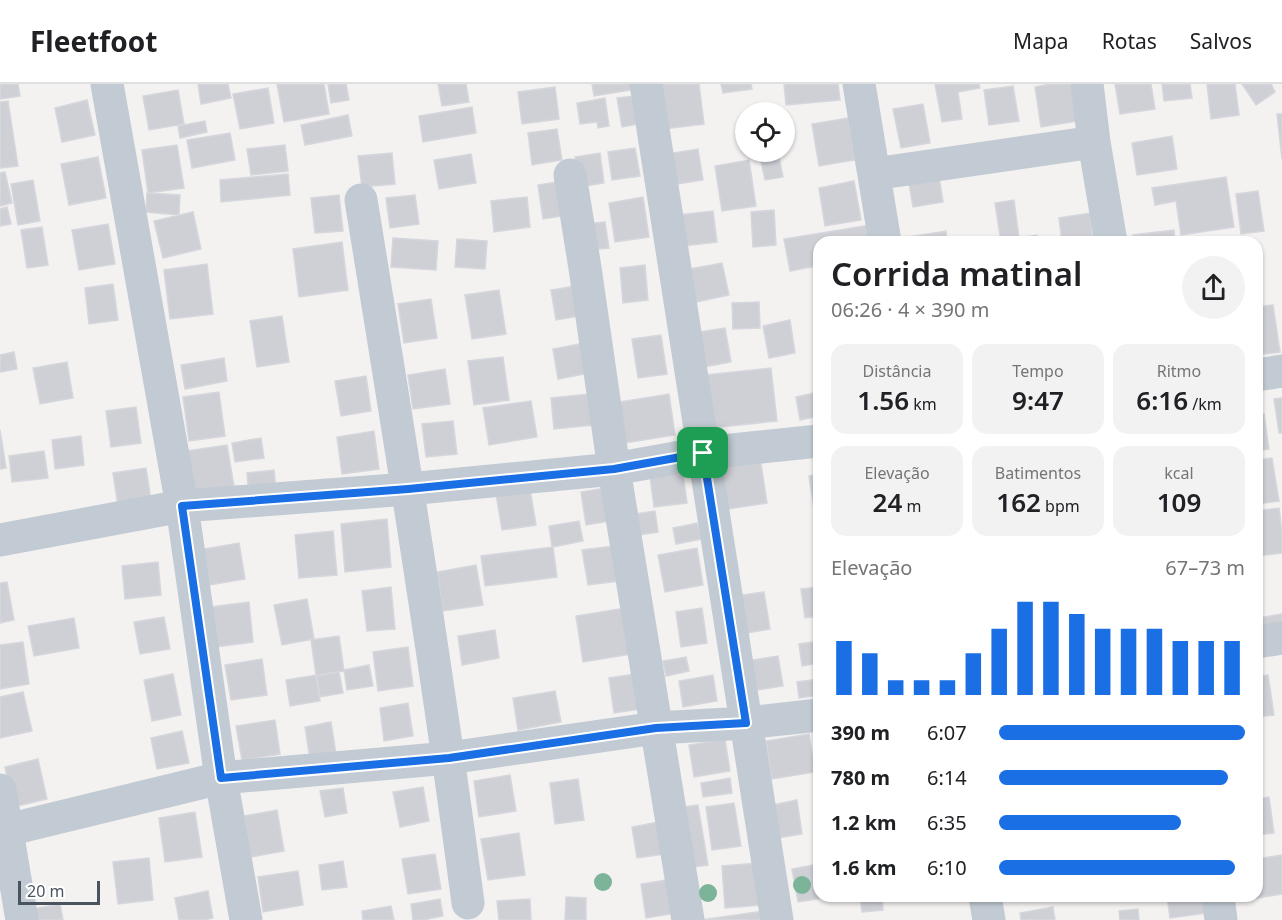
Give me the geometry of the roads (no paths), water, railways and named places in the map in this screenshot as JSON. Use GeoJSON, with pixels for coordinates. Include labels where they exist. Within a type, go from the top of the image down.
{"type":"FeatureCollection","features":[{"type":"Feature","properties":{"kind":"street"},"geometry":{"type":"LineString","coordinates":[[107,84],[182,506],[221,778],[246,920]]}},
{"type":"Feature","properties":{"kind":"street"},"geometry":{"type":"LineString","coordinates":[[646,84],[777,920]]}},
{"type":"Feature","properties":{"kind":"street"},"geometry":{"type":"LineString","coordinates":[[859,84],[884,236]]}},
{"type":"Feature","properties":{"kind":"street"},"geometry":{"type":"LineString","coordinates":[[1087,84],[1109,236]]}},
{"type":"Feature","properties":{"kind":"street"},"geometry":{"type":"LineString","coordinates":[[874,174],[1094,142]]}},
{"type":"Feature","properties":{"kind":"street"},"geometry":{"type":"LineString","coordinates":[[570,174],[614,469],[688,920]]}},
{"type":"Feature","properties":{"kind":"street"},"geometry":{"type":"LineString","coordinates":[[361,200],[449,758],[468,903]]}},
{"type":"Feature","properties":{"kind":"street"},"geometry":{"type":"LineString","coordinates":[[1263,374],[1282,371]]}},
{"type":"Feature","properties":{"kind":"street"},"geometry":{"type":"LineString","coordinates":[[0,540],[182,506],[408,489],[614,469],[703,453],[813,442]]}},
{"type":"Feature","properties":{"kind":"street"},"geometry":{"type":"LineString","coordinates":[[1263,641],[1282,638]]}},
{"type":"Feature","properties":{"kind":"street"},"geometry":{"type":"LineString","coordinates":[[8,830],[221,778],[449,758],[656,728],[813,717]]}},
{"type":"Feature","properties":{"kind":"street"},"geometry":{"type":"LineString","coordinates":[[0,790],[22,920]]}},
{"type":"Feature","properties":{"kind":"street"},"geometry":{"type":"LineString","coordinates":[[986,902],[989,920]]}},
{"type":"Feature","properties":{"kind":"street"},"geometry":{"type":"LineString","coordinates":[[1219,902],[1221,920]]}}]}
